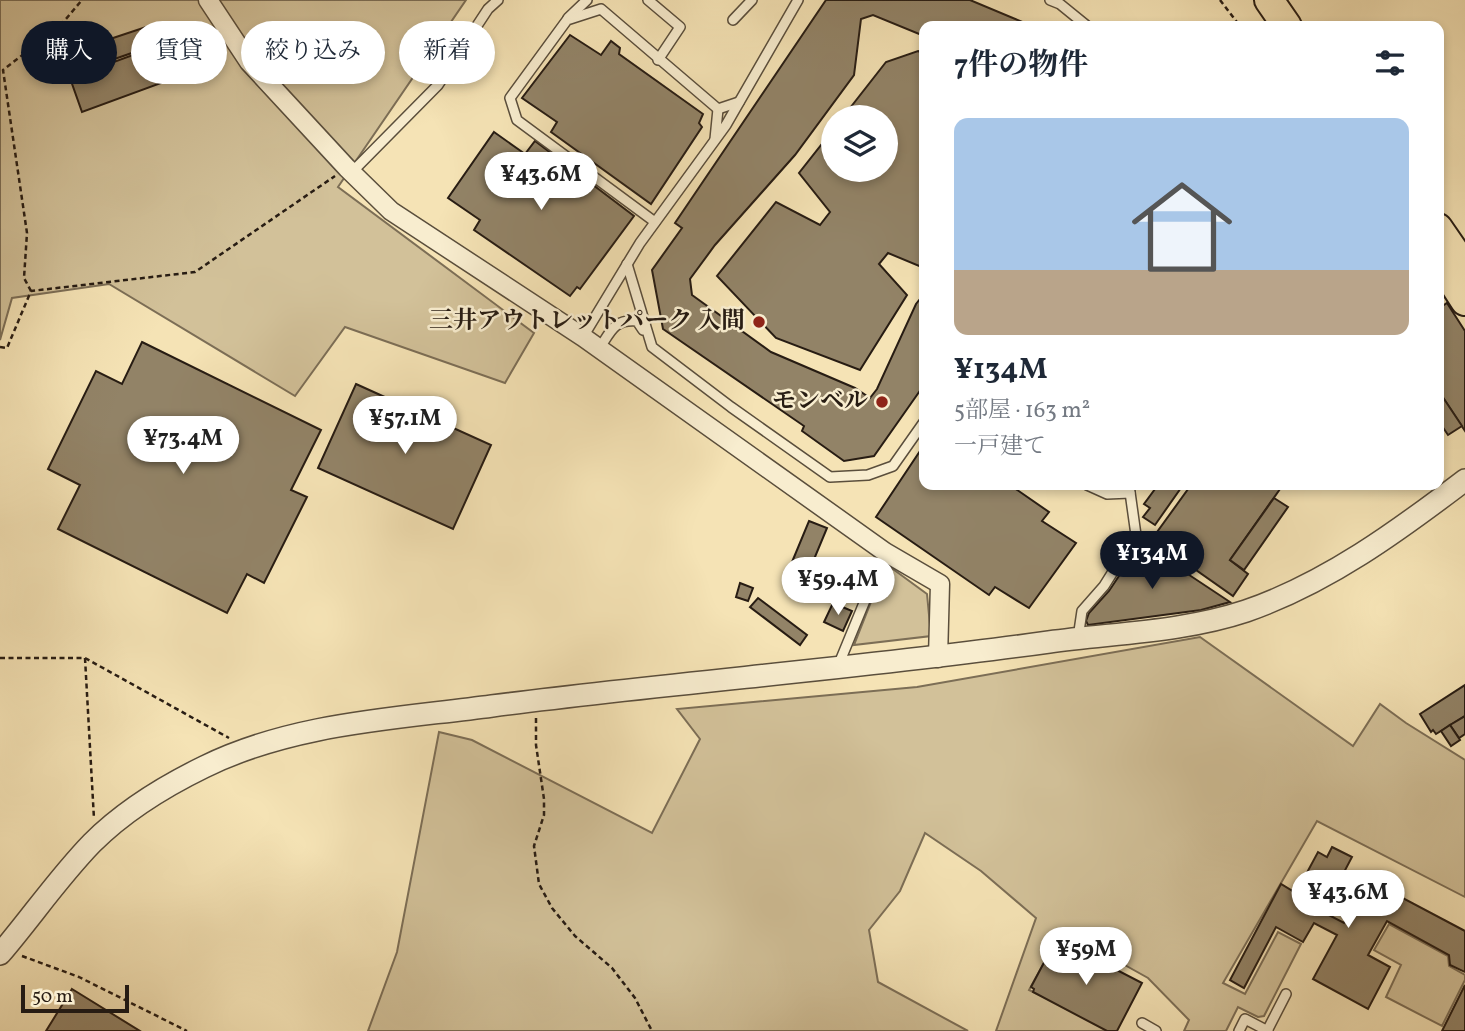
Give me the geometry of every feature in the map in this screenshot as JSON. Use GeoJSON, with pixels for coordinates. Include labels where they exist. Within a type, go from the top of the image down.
{"type":"FeatureCollection","features":[{"type":"Feature","properties":{"kind":"highway"},"geometry":{"type":"LineString","coordinates":[[1269,0],[1284,21]]}},
{"type":"Feature","properties":{"kind":"highway"},"geometry":{"type":"LineString","coordinates":[[1290,0],[1304,21]]}},
{"type":"Feature","properties":{"kind":"highway"},"geometry":{"type":"LineString","coordinates":[[1444,237],[1465,267]]}},
{"type":"Feature","properties":{"kind":"highway"},"geometry":{"type":"LineString","coordinates":[[1444,268],[1465,301]]}},
{"type":"Feature","properties":{"kind":"street"},"geometry":{"type":"LineString","coordinates":[[208,0],[249,62],[349,170],[391,211],[583,337],[885,552],[940,584],[938,658]]}},
{"type":"Feature","properties":{"kind":"street"},"geometry":{"type":"LineString","coordinates":[[1,951],[94,841],[165,788],[205,766],[247,748],[296,733],[536,701],[838,666],[938,658],[1200,624],[1270,601],[1358,556],[1465,480]]}},
{"type":"Feature","properties":{"kind":"lane"},"geometry":{"type":"LineString","coordinates":[[349,170],[438,85],[488,9],[498,0]]}},
{"type":"Feature","properties":{"kind":"lane"},"geometry":{"type":"LineString","coordinates":[[587,0],[567,20],[510,98],[517,120],[655,222]]}},
{"type":"Feature","properties":{"kind":"lane"},"geometry":{"type":"LineString","coordinates":[[649,0],[680,27],[658,60]]}},
{"type":"Feature","properties":{"kind":"lane"},"geometry":{"type":"LineString","coordinates":[[733,20],[752,0]]}},
{"type":"Feature","properties":{"kind":"lane"},"geometry":{"type":"LineString","coordinates":[[583,337],[626,264],[715,141],[798,0]]}},
{"type":"Feature","properties":{"kind":"lane"},"geometry":{"type":"LineString","coordinates":[[1050,0],[1060,4],[1081,21]]}},
{"type":"Feature","properties":{"kind":"lane"},"geometry":{"type":"LineString","coordinates":[[567,20],[601,9],[718,109]]}},
{"type":"Feature","properties":{"kind":"lane"},"geometry":{"type":"LineString","coordinates":[[718,109],[739,102]]}},
{"type":"Feature","properties":{"kind":"lane"},"geometry":{"type":"LineString","coordinates":[[715,141],[718,109]]}},
{"type":"Feature","properties":{"kind":"lane"},"geometry":{"type":"LineString","coordinates":[[626,264],[652,347]]}},
{"type":"Feature","properties":{"kind":"lane"},"geometry":{"type":"LineString","coordinates":[[599,349],[615,325],[623,320],[637,321],[652,347],[830,477],[868,475],[893,466],[919,429]]}},
{"type":"Feature","properties":{"kind":"lane"},"geometry":{"type":"LineString","coordinates":[[1098,490],[1107,494],[1125,490]]}},
{"type":"Feature","properties":{"kind":"lane"},"geometry":{"type":"LineString","coordinates":[[1078,638],[1082,611],[1104,586],[1136,535],[1129,490]]}},
{"type":"Feature","properties":{"kind":"lane"},"geometry":{"type":"LineString","coordinates":[[838,666],[885,552]]}},
{"type":"Feature","properties":{"kind":"lane"},"geometry":{"type":"LineString","coordinates":[[1239,1031],[1245,1019],[1268,1031],[1286,994]]}},
{"type":"Feature","properties":{"kind":"lane"},"geometry":{"type":"LineString","coordinates":[[1142,1023],[1156,1031]]}},
{"type":"Feature","properties":{"kind":"path"},"geometry":{"type":"LineString","coordinates":[[31,291],[24,278],[27,233],[3,70],[60,26],[82,0]]}},
{"type":"Feature","properties":{"kind":"path"},"geometry":{"type":"LineString","coordinates":[[1220,0],[1236,21]]}},
{"type":"Feature","properties":{"kind":"path"},"geometry":{"type":"LineString","coordinates":[[31,291],[195,272],[349,170]]}},
{"type":"Feature","properties":{"kind":"path"},"geometry":{"type":"LineString","coordinates":[[0,347],[7,348],[31,291]]}},
{"type":"Feature","properties":{"kind":"path"},"geometry":{"type":"LineString","coordinates":[[0,658],[85,658],[247,748]]}},
{"type":"Feature","properties":{"kind":"path"},"geometry":{"type":"LineString","coordinates":[[85,658],[94,841]]}},
{"type":"Feature","properties":{"kind":"path"},"geometry":{"type":"LineString","coordinates":[[536,701],[536,745],[544,799],[544,815],[534,846],[539,884],[552,908],[575,936],[612,968],[635,998],[652,1031]]}},
{"type":"Feature","properties":{"kind":"path"},"geometry":{"type":"LineString","coordinates":[[1,951],[48,964],[79,977],[187,1031]]}},
{"type":"Feature","properties":{"kind":"shaded area"},"geometry":{"type":"Polygon","coordinates":[[[0,0],[466,0],[452,21],[399,21],[399,84],[409,84],[338,187],[534,333],[505,383],[345,327],[295,396],[109,284],[12,298],[0,340],[0,0]]]}},
{"type":"Feature","properties":{"kind":"shaded area"},"geometry":{"type":"Polygon","coordinates":[[[886,564],[927,594],[931,636],[854,645],[886,564]]]}},
{"type":"Feature","properties":{"kind":"shaded area"},"geometry":{"type":"Polygon","coordinates":[[[1200,637],[1353,746],[1380,704],[1465,760],[1465,897],[1317,821],[1223,983],[1245,994],[1278,932],[1301,944],[1264,1016],[1258,1017],[1238,1007],[1226,1031],[1184,1031],[1189,1020],[1148,978],[1062,930],[1029,990],[1116,1031],[996,1031],[1036,918],[981,871],[925,833],[900,891],[869,930],[878,982],[968,1031],[368,1031],[397,952],[439,732],[472,740],[652,833],[700,739],[677,709],[917,687],[1200,637]]]}},
{"type":"Feature","properties":{"kind":"shaded area"},"geometry":{"type":"Polygon","coordinates":[[[1389,924],[1448,956],[1449,966],[1465,975],[1442,1026],[1386,997],[1401,965],[1374,950],[1389,924]]]}},
{"type":"Feature","properties":{"kind":"building"},"geometry":{"type":"Polygon","coordinates":[[[826,0],[970,0],[1020,21],[919,21],[919,34],[873,15],[861,19],[854,75],[832,105],[821,105],[821,120],[795,155],[715,245],[690,279],[692,295],[771,352],[855,388],[870,398],[877,389],[919,300],[919,392],[874,456],[844,461],[802,431],[804,426],[663,329],[652,270],[682,228],[675,223],[826,0]]]}},
{"type":"Feature","properties":{"kind":"building"},"geometry":{"type":"Polygon","coordinates":[[[131,32],[131,53],[117,58],[117,37],[131,32]]]}},
{"type":"Feature","properties":{"kind":"building"},"geometry":{"type":"Polygon","coordinates":[[[570,35],[601,55],[611,41],[620,48],[619,54],[703,114],[699,123],[702,127],[651,204],[551,132],[557,122],[522,98],[570,35]]]}},
{"type":"Feature","properties":{"kind":"building"},"geometry":{"type":"Polygon","coordinates":[[[919,52],[919,266],[888,253],[879,264],[907,295],[860,370],[776,338],[717,276],[776,202],[820,225],[830,212],[799,173],[821,145],[821,182],[898,182],[898,105],[852,105],[886,62],[919,52]]]}},
{"type":"Feature","properties":{"kind":"building"},"geometry":{"type":"Polygon","coordinates":[[[131,56],[131,84],[158,84],[82,112],[72,84],[117,84],[117,61],[131,56]]]}},
{"type":"Feature","properties":{"kind":"building"},"geometry":{"type":"Polygon","coordinates":[[[494,132],[525,154],[535,141],[634,216],[580,289],[577,287],[570,296],[474,230],[480,220],[448,198],[494,132]]]}},
{"type":"Feature","properties":{"kind":"building"},"geometry":{"type":"Polygon","coordinates":[[[1447,303],[1465,331],[1465,431],[1444,399],[1444,305],[1447,303]]]}},
{"type":"Feature","properties":{"kind":"building"},"geometry":{"type":"Polygon","coordinates":[[[142,342],[321,430],[291,490],[307,497],[264,583],[247,574],[227,613],[58,529],[80,485],[48,469],[96,371],[122,384],[142,342]]]}},
{"type":"Feature","properties":{"kind":"building"},"geometry":{"type":"Polygon","coordinates":[[[356,384],[491,445],[453,529],[318,468],[356,384]]]}},
{"type":"Feature","properties":{"kind":"building"},"geometry":{"type":"Polygon","coordinates":[[[1444,399],[1462,426],[1448,435],[1444,429],[1444,399]]]}},
{"type":"Feature","properties":{"kind":"building"},"geometry":{"type":"Polygon","coordinates":[[[919,452],[919,490],[1017,490],[1049,512],[1042,521],[1076,543],[1029,608],[995,587],[989,595],[876,517],[919,452]]]}},
{"type":"Feature","properties":{"kind":"building"},"geometry":{"type":"Polygon","coordinates":[[[1154,490],[1180,490],[1155,525],[1143,517],[1150,508],[1144,504],[1154,490]]]}},
{"type":"Feature","properties":{"kind":"building"},"geometry":{"type":"Polygon","coordinates":[[[1187,490],[1279,490],[1230,560],[1248,574],[1233,596],[1152,539],[1187,490]]]}},
{"type":"Feature","properties":{"kind":"building"},"geometry":{"type":"Polygon","coordinates":[[[1274,498],[1288,507],[1244,570],[1230,560],[1274,498]]]}},
{"type":"Feature","properties":{"kind":"building"},"geometry":{"type":"Polygon","coordinates":[[[809,521],[827,528],[810,569],[792,562],[809,521]]]}},
{"type":"Feature","properties":{"kind":"building"},"geometry":{"type":"Polygon","coordinates":[[[1141,543],[1230,602],[1201,610],[1088,625],[1086,621],[1089,613],[1109,591],[1141,543]]]}},
{"type":"Feature","properties":{"kind":"building"},"geometry":{"type":"Polygon","coordinates":[[[740,583],[753,588],[748,601],[736,597],[740,583]]]}},
{"type":"Feature","properties":{"kind":"building"},"geometry":{"type":"Polygon","coordinates":[[[758,598],[807,635],[800,645],[750,607],[758,598]]]}},
{"type":"Feature","properties":{"kind":"building"},"geometry":{"type":"Polygon","coordinates":[[[833,603],[852,611],[843,631],[824,622],[833,603]]]}},
{"type":"Feature","properties":{"kind":"building"},"geometry":{"type":"Polygon","coordinates":[[[1465,685],[1465,716],[1436,734],[1433,730],[1431,732],[1420,714],[1465,685]]]}},
{"type":"Feature","properties":{"kind":"building"},"geometry":{"type":"Polygon","coordinates":[[[1465,716],[1465,734],[1459,738],[1450,725],[1465,716]]]}},
{"type":"Feature","properties":{"kind":"building"},"geometry":{"type":"Polygon","coordinates":[[[1450,725],[1460,740],[1451,746],[1441,731],[1450,725]]]}},
{"type":"Feature","properties":{"kind":"building"},"geometry":{"type":"Polygon","coordinates":[[[1332,847],[1352,857],[1323,912],[1344,923],[1367,879],[1465,931],[1465,972],[1450,965],[1449,955],[1387,921],[1368,955],[1390,967],[1368,1009],[1313,979],[1337,935],[1314,923],[1303,942],[1276,927],[1244,988],[1230,980],[1281,884],[1296,893],[1318,852],[1327,857],[1332,847]]]}},
{"type":"Feature","properties":{"kind":"building"},"geometry":{"type":"Polygon","coordinates":[[[1055,942],[1061,946],[1063,942],[1142,983],[1117,1031],[1107,1031],[1033,992],[1031,987],[1055,942]]]}},
{"type":"Feature","properties":{"kind":"building"},"geometry":{"type":"Polygon","coordinates":[[[1465,985],[1465,1031],[1442,1031],[1465,985]]]}},
{"type":"Feature","properties":{"kind":"building"},"geometry":{"type":"Polygon","coordinates":[[[72,989],[140,1031],[46,1031],[72,989]]]}},
{"type":"Feature","properties":{"kind":"place","name":"三井アウトレットパーク 入間"},"geometry":{"type":"Point","coordinates":[759,322]}},
{"type":"Feature","properties":{"kind":"place","name":"モンベル"},"geometry":{"type":"Point","coordinates":[882,402]}}]}
